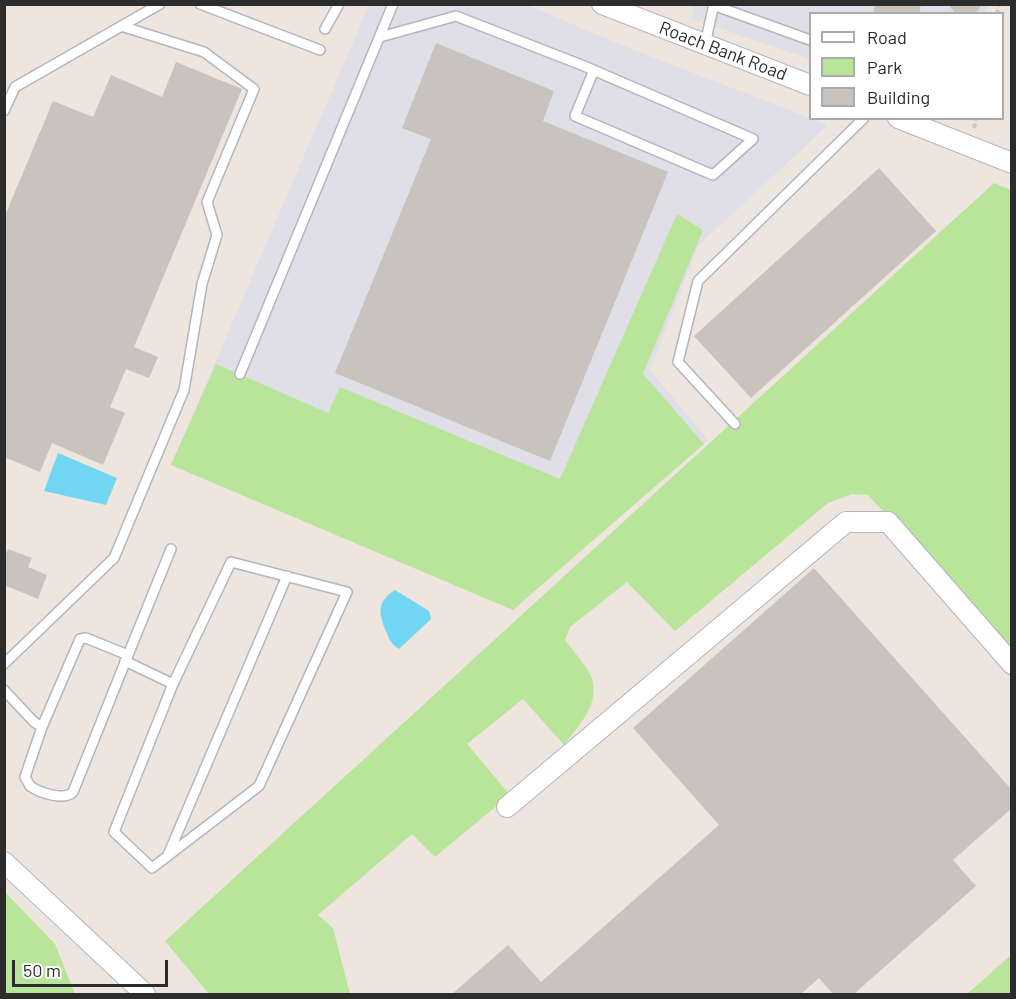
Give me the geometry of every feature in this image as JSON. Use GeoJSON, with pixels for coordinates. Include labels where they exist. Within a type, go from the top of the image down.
{"type":"FeatureCollection","features":[{"type":"Feature","properties":{"kind":"street","name":"Roach Bank Road"},"geometry":{"type":"LineString","coordinates":[[610,6],[809,85]]}},
{"type":"Feature","properties":{"kind":"street"},"geometry":{"type":"LineString","coordinates":[[922,123],[1011,163]]}},
{"type":"Feature","properties":{"kind":"street"},"geometry":{"type":"LineString","coordinates":[[507,807],[846,522],[888,522],[1011,664]]}},
{"type":"Feature","properties":{"kind":"street"},"geometry":{"type":"LineString","coordinates":[[4,862],[145,994]]}},
{"type":"Feature","properties":{"kind":"lane"},"geometry":{"type":"LineString","coordinates":[[4,111],[15,87],[160,4]]}},
{"type":"Feature","properties":{"kind":"lane"},"geometry":{"type":"LineString","coordinates":[[200,4],[320,50]]}},
{"type":"Feature","properties":{"kind":"lane"},"geometry":{"type":"LineString","coordinates":[[325,29],[339,4]]}},
{"type":"Feature","properties":{"kind":"lane"},"geometry":{"type":"LineString","coordinates":[[240,374],[393,4]]}},
{"type":"Feature","properties":{"kind":"lane"},"geometry":{"type":"LineString","coordinates":[[705,44],[713,5],[809,40]]}},
{"type":"Feature","properties":{"kind":"lane"},"geometry":{"type":"LineString","coordinates":[[380,37],[456,16],[594,70],[753,139],[713,175],[575,116],[594,70]]}},
{"type":"Feature","properties":{"kind":"lane"},"geometry":{"type":"LineString","coordinates":[[4,664],[114,558],[184,390],[202,284],[217,235],[207,202],[254,89],[204,52],[121,26]]}},
{"type":"Feature","properties":{"kind":"lane"},"geometry":{"type":"LineString","coordinates":[[735,424],[678,362],[698,281],[862,120]]}},
{"type":"Feature","properties":{"kind":"lane"},"geometry":{"type":"LineString","coordinates":[[171,549],[126,658],[73,792],[59,798],[30,785],[25,777],[42,727],[80,639],[86,638],[126,658],[173,684]]}},
{"type":"Feature","properties":{"kind":"lane"},"geometry":{"type":"LineString","coordinates":[[231,562],[287,576],[347,592],[259,786],[152,868],[114,832],[173,684],[231,562]]}},
{"type":"Feature","properties":{"kind":"lane"},"geometry":{"type":"LineString","coordinates":[[167,856],[287,576]]}},
{"type":"Feature","properties":{"kind":"lane"},"geometry":{"type":"LineString","coordinates":[[4,690],[34,722],[42,727]]}},
{"type":"Feature","properties":{"kind":"shaded area"},"geometry":{"type":"Polygon","coordinates":[[[369,5],[527,5],[639,52],[809,118],[809,120],[828,125],[698,246],[650,370],[708,440],[513,610],[171,465],[369,5]]]}},
{"type":"Feature","properties":{"kind":"shaded area"},"geometry":{"type":"Polygon","coordinates":[[[685,5],[988,5],[986,12],[809,12],[809,59],[692,19],[694,8],[685,5]]]}},
{"type":"Feature","properties":{"kind":"green space"},"geometry":{"type":"Polygon","coordinates":[[[994,183],[1011,190],[1011,650],[868,495],[852,494],[828,503],[675,631],[627,582],[570,627],[565,640],[588,670],[594,689],[586,715],[564,745],[523,699],[467,744],[510,795],[435,857],[412,834],[318,915],[333,928],[350,994],[209,994],[165,941],[994,183]]]}},
{"type":"Feature","properties":{"kind":"green space"},"geometry":{"type":"Polygon","coordinates":[[[677,214],[703,230],[643,374],[704,444],[513,610],[171,465],[216,364],[328,413],[340,387],[560,479],[677,214]]]}},
{"type":"Feature","properties":{"kind":"green space"},"geometry":{"type":"Polygon","coordinates":[[[5,892],[55,944],[75,994],[5,994],[5,892]]]}},
{"type":"Feature","properties":{"kind":"green space"},"geometry":{"type":"Polygon","coordinates":[[[1011,955],[1011,994],[967,994],[1011,955]]]}},
{"type":"Feature","properties":{"kind":"water"},"geometry":{"type":"Polygon","coordinates":[[[58,453],[117,478],[106,505],[44,491],[58,453]]]}},
{"type":"Feature","properties":{"kind":"water"},"geometry":{"type":"Polygon","coordinates":[[[395,590],[429,611],[431,619],[399,649],[389,638],[381,612],[385,598],[395,590]]]}},
{"type":"Feature","properties":{"kind":"building"},"geometry":{"type":"Polygon","coordinates":[[[875,4],[921,4],[919,12],[873,12],[875,4]]]}},
{"type":"Feature","properties":{"kind":"building"},"geometry":{"type":"Polygon","coordinates":[[[950,4],[980,4],[976,12],[954,12],[950,4]]]}},
{"type":"Feature","properties":{"kind":"building"},"geometry":{"type":"Polygon","coordinates":[[[436,43],[554,91],[543,121],[668,172],[550,461],[335,373],[431,139],[402,128],[436,43]]]}},
{"type":"Feature","properties":{"kind":"building"},"geometry":{"type":"Polygon","coordinates":[[[176,62],[242,89],[134,347],[158,357],[149,378],[126,369],[110,407],[125,413],[103,465],[52,443],[40,472],[4,457],[4,218],[53,101],[93,117],[111,75],[162,97],[176,62]]]}},
{"type":"Feature","properties":{"kind":"building"},"geometry":{"type":"Polygon","coordinates":[[[879,168],[936,231],[751,398],[694,336],[879,168]]]}},
{"type":"Feature","properties":{"kind":"building"},"geometry":{"type":"Polygon","coordinates":[[[8,549],[32,558],[28,567],[47,575],[38,599],[4,585],[4,557],[8,549]]]}},
{"type":"Feature","properties":{"kind":"building"},"geometry":{"type":"Polygon","coordinates":[[[814,568],[1012,790],[1012,808],[953,860],[976,886],[854,994],[833,994],[819,978],[801,994],[452,994],[508,945],[541,982],[719,825],[633,728],[814,568]]]}}]}
